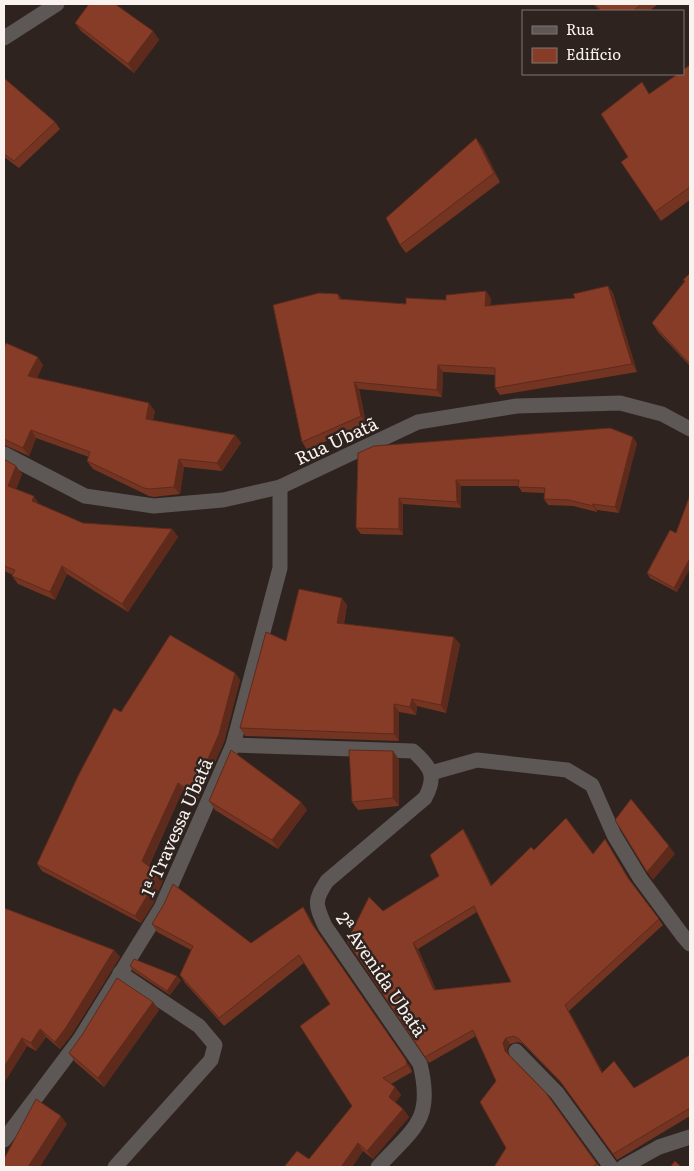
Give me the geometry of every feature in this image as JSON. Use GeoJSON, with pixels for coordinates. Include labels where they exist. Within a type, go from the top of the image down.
{"type":"FeatureCollection","features":[{"type":"Feature","properties":{"kind":"street"},"geometry":{"type":"LineString","coordinates":[[4,38],[57,4]]}},
{"type":"Feature","properties":{"kind":"street","name":"Rua Ubatã"},"geometry":{"type":"LineString","coordinates":[[4,454],[85,496],[154,506],[223,500],[280,488],[418,422],[517,406],[620,403],[662,414],[690,429]]}},
{"type":"Feature","properties":{"kind":"street","name":"1ª Travessa Ubatã"},"geometry":{"type":"LineString","coordinates":[[4,1140],[80,1039],[161,908],[233,745],[280,568],[280,488]]}},
{"type":"Feature","properties":{"kind":"street"},"geometry":{"type":"LineString","coordinates":[[233,745],[413,751],[424,760],[431,773],[477,760],[567,770],[592,785],[614,835],[640,878],[690,944]]}},
{"type":"Feature","properties":{"kind":"street","name":"2ª Avenida Ubatã"},"geometry":{"type":"LineString","coordinates":[[378,1167],[419,1122],[425,1104],[425,1085],[420,1064],[325,926],[318,910],[317,896],[327,881],[425,798],[432,787],[431,773]]}},
{"type":"Feature","properties":{"kind":"street"},"geometry":{"type":"LineString","coordinates":[[115,1167],[211,1060],[215,1045],[199,1026],[120,973]]}},
{"type":"Feature","properties":{"kind":"street"},"geometry":{"type":"LineString","coordinates":[[516,1051],[557,1093],[611,1167]]}},
{"type":"Feature","properties":{"kind":"street"},"geometry":{"type":"LineString","coordinates":[[623,1167],[659,1147],[690,1137]]}},
{"type":"Feature","properties":{"kind":"building"},"geometry":{"type":"Polygon","coordinates":[[[89,4],[115,4],[153,31],[128,64],[75,23],[89,4]]]}},
{"type":"Feature","properties":{"kind":"building"},"geometry":{"type":"Polygon","coordinates":[[[595,4],[642,4],[634,10],[600,10],[595,4]]]}},
{"type":"Feature","properties":{"kind":"building"},"geometry":{"type":"Polygon","coordinates":[[[690,65],[690,187],[655,212],[621,162],[628,157],[601,114],[642,82],[649,94],[677,75],[684,75],[684,69],[690,65]]]}},
{"type":"Feature","properties":{"kind":"building"},"geometry":{"type":"Polygon","coordinates":[[[4,78],[55,122],[14,161],[4,154],[4,78]]]}},
{"type":"Feature","properties":{"kind":"building"},"geometry":{"type":"Polygon","coordinates":[[[476,138],[494,173],[400,245],[386,218],[476,138]]]}},
{"type":"Feature","properties":{"kind":"building"},"geometry":{"type":"Polygon","coordinates":[[[690,273],[690,364],[652,323],[690,273]]]}},
{"type":"Feature","properties":{"kind":"building"},"geometry":{"type":"Polygon","coordinates":[[[608,286],[632,364],[495,388],[495,368],[438,365],[437,390],[354,382],[361,416],[302,442],[273,305],[319,293],[338,294],[339,299],[406,304],[406,298],[446,300],[446,295],[486,291],[485,306],[575,298],[573,294],[608,286]]]}},
{"type":"Feature","properties":{"kind":"building"},"geometry":{"type":"Polygon","coordinates":[[[6,343],[38,357],[28,376],[149,403],[146,419],[235,435],[217,463],[179,459],[174,487],[149,489],[87,461],[90,452],[31,430],[23,448],[4,439],[4,348],[6,343]]]}},
{"type":"Feature","properties":{"kind":"building"},"geometry":{"type":"Polygon","coordinates":[[[610,428],[633,437],[615,507],[593,504],[593,506],[569,500],[544,499],[545,488],[518,487],[519,480],[456,480],[457,502],[399,498],[399,529],[356,528],[358,453],[374,446],[610,428]]]}},
{"type":"Feature","properties":{"kind":"building"},"geometry":{"type":"Polygon","coordinates":[[[4,459],[16,466],[8,486],[34,496],[32,501],[83,523],[172,529],[122,604],[62,566],[50,592],[12,576],[15,570],[4,566],[4,459]]]}},
{"type":"Feature","properties":{"kind":"building"},"geometry":{"type":"Polygon","coordinates":[[[690,495],[690,558],[674,588],[647,573],[670,530],[676,533],[690,495]]]}},
{"type":"Feature","properties":{"kind":"building"},"geometry":{"type":"Polygon","coordinates":[[[299,589],[342,598],[337,623],[454,637],[441,705],[412,699],[410,707],[394,704],[394,734],[240,728],[266,632],[286,641],[299,589]]]}},
{"type":"Feature","properties":{"kind":"building"},"geometry":{"type":"Polygon","coordinates":[[[170,635],[235,673],[219,734],[193,793],[178,783],[142,861],[158,873],[135,916],[37,864],[79,774],[114,708],[121,712],[170,635]]]}},
{"type":"Feature","properties":{"kind":"building"},"geometry":{"type":"Polygon","coordinates":[[[231,750],[301,802],[272,840],[209,801],[231,750]]]}},
{"type":"Feature","properties":{"kind":"building"},"geometry":{"type":"Polygon","coordinates":[[[349,750],[393,751],[393,798],[352,802],[349,750]]]}},
{"type":"Feature","properties":{"kind":"building"},"geometry":{"type":"Polygon","coordinates":[[[631,799],[669,846],[647,872],[615,820],[631,799]]]}},
{"type":"Feature","properties":{"kind":"building"},"geometry":{"type":"Polygon","coordinates":[[[566,818],[593,854],[605,839],[628,878],[659,919],[565,1005],[602,1073],[614,1061],[634,1088],[690,1055],[690,1108],[613,1154],[560,1081],[519,1039],[514,1036],[506,1038],[503,1043],[505,1051],[546,1093],[597,1164],[592,1167],[494,1167],[506,1148],[480,1102],[496,1081],[473,1030],[425,1057],[347,941],[369,897],[383,911],[439,876],[430,855],[463,829],[491,886],[531,847],[534,850],[566,818]],[[474,906],[413,943],[434,990],[511,982],[474,906]]]}},
{"type":"Feature","properties":{"kind":"building"},"geometry":{"type":"Polygon","coordinates":[[[173,884],[251,943],[303,907],[312,924],[406,1060],[407,1065],[383,1078],[395,1087],[389,1097],[403,1109],[367,1151],[358,1143],[341,1167],[284,1167],[297,1151],[309,1159],[352,1106],[300,1026],[330,1004],[299,955],[219,1018],[180,975],[193,946],[152,924],[173,884]]]}},
{"type":"Feature","properties":{"kind":"building"},"geometry":{"type":"Polygon","coordinates":[[[4,908],[114,950],[55,1042],[40,1029],[31,1043],[22,1038],[4,1067],[4,908]]]}},
{"type":"Feature","properties":{"kind":"building"},"geometry":{"type":"Polygon","coordinates":[[[134,959],[177,976],[167,991],[130,966],[134,959]]]}},
{"type":"Feature","properties":{"kind":"building"},"geometry":{"type":"Polygon","coordinates":[[[117,978],[153,1002],[98,1078],[69,1053],[117,978]]]}},
{"type":"Feature","properties":{"kind":"building"},"geometry":{"type":"Polygon","coordinates":[[[36,1099],[61,1116],[28,1167],[4,1167],[4,1159],[36,1099]]]}},
{"type":"Feature","properties":{"kind":"building"},"geometry":{"type":"Polygon","coordinates":[[[675,1161],[681,1167],[670,1167],[675,1161]]]}}]}
